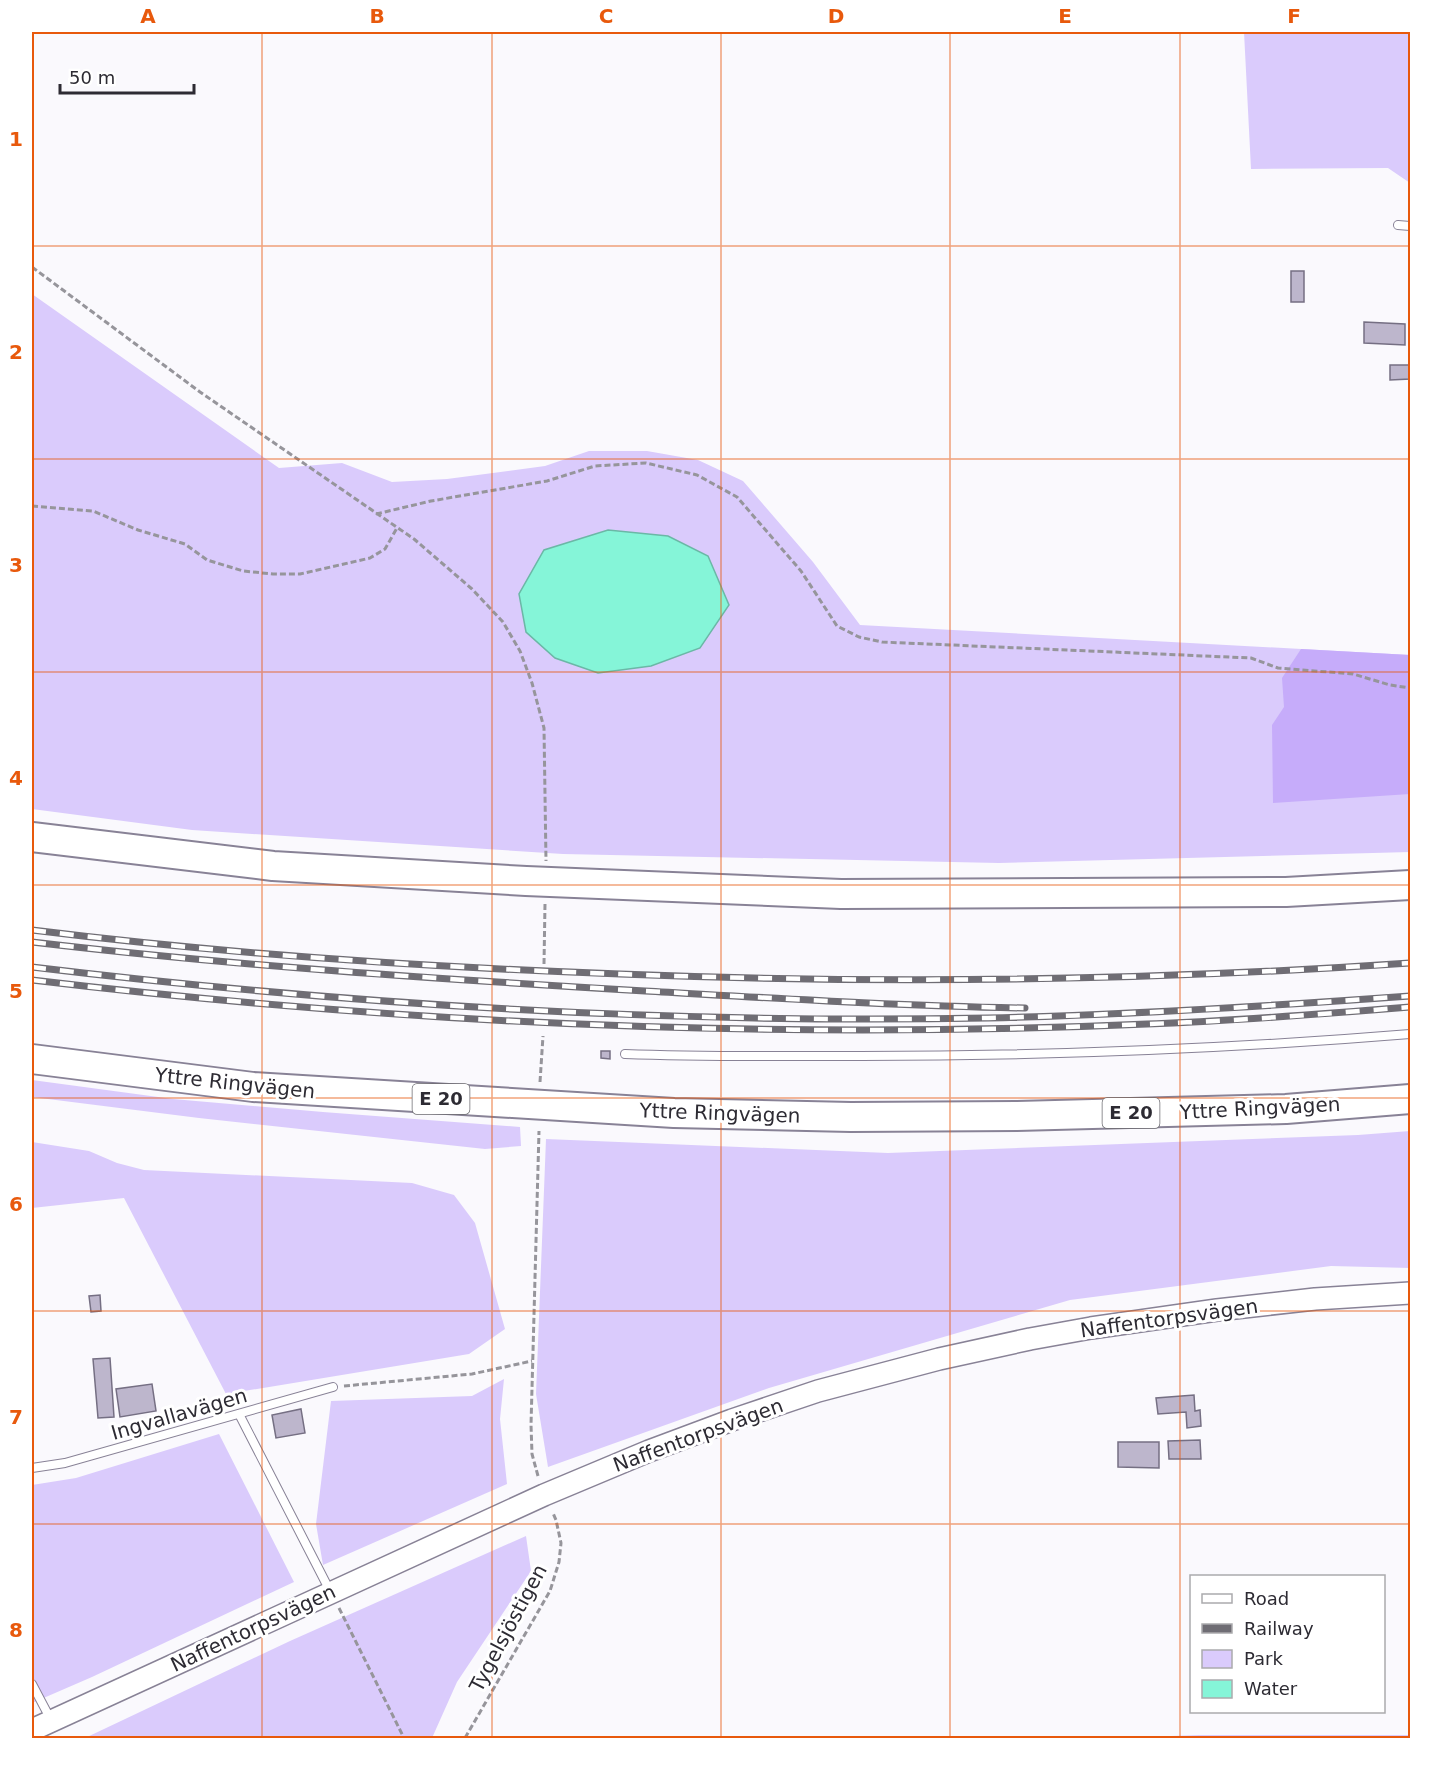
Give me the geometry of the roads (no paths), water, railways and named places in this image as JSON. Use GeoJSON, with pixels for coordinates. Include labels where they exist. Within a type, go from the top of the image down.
{"type":"FeatureCollection","features":[{"type":"Feature","properties":{"kind":"highway"},"geometry":{"type":"LineString","coordinates":[[32,837],[273,866],[526,881],[841,894],[1286,892],[1410,885]]}},
{"type":"Feature","properties":{"kind":"highway"},"geometry":{"type":"LineString","coordinates":[[1286,892],[1410,878]]}},
{"type":"Feature","properties":{"kind":"highway","name":"Yttre Ringvägen"},"geometry":{"type":"LineString","coordinates":[[32,1059],[253,1087],[674,1113],[851,1117],[1017,1116],[1286,1109],[1410,1099]]}},
{"type":"Feature","properties":{"kind":"street","name":"Naffentorpsvägen"},"geometry":{"type":"LineString","coordinates":[[32,1730],[544,1495],[732,1420],[818,1392],[939,1359],[1071,1331],[1315,1299],[1410,1293]]}},
{"type":"Feature","properties":{"kind":"lane"},"geometry":{"type":"LineString","coordinates":[[1398,225],[1410,226]]}},
{"type":"Feature","properties":{"kind":"lane"},"geometry":{"type":"LineString","coordinates":[[625,1054],[993,1056],[1180,1049],[1410,1034]]}},
{"type":"Feature","properties":{"kind":"lane","name":"Ingvallavägen"},"geometry":{"type":"LineString","coordinates":[[32,1467],[65,1463],[333,1387]]}},
{"type":"Feature","properties":{"kind":"lane"},"geometry":{"type":"LineString","coordinates":[[239,1414],[331,1592]]}},
{"type":"Feature","properties":{"kind":"lane"},"geometry":{"type":"LineString","coordinates":[[32,1684],[51,1721]]}},
{"type":"Feature","properties":{"kind":"water"},"geometry":{"type":"Polygon","coordinates":[[[608,530],[668,536],[708,556],[729,605],[700,648],[651,666],[598,673],[555,658],[526,632],[519,594],[544,550],[608,530]]]}},
{"type":"Feature","properties":{"kind":"railway"},"geometry":{"type":"LineString","coordinates":[[32,930],[178,946],[325,958],[546,971],[718,977],[916,980],[1114,977],[1410,963]]}},
{"type":"Feature","properties":{"kind":"railway"},"geometry":{"type":"LineString","coordinates":[[32,942],[261,965],[491,982],[835,1001],[1025,1008]]}},
{"type":"Feature","properties":{"kind":"railway"},"geometry":{"type":"LineString","coordinates":[[32,967],[270,992],[389,1001],[628,1015],[748,1018],[1041,1017],[1199,1010],[1410,996]]}},
{"type":"Feature","properties":{"kind":"railway"},"geometry":{"type":"LineString","coordinates":[[32,980],[310,1008],[589,1025],[728,1029],[1007,1029],[1213,1021],[1410,1007]]}}]}
